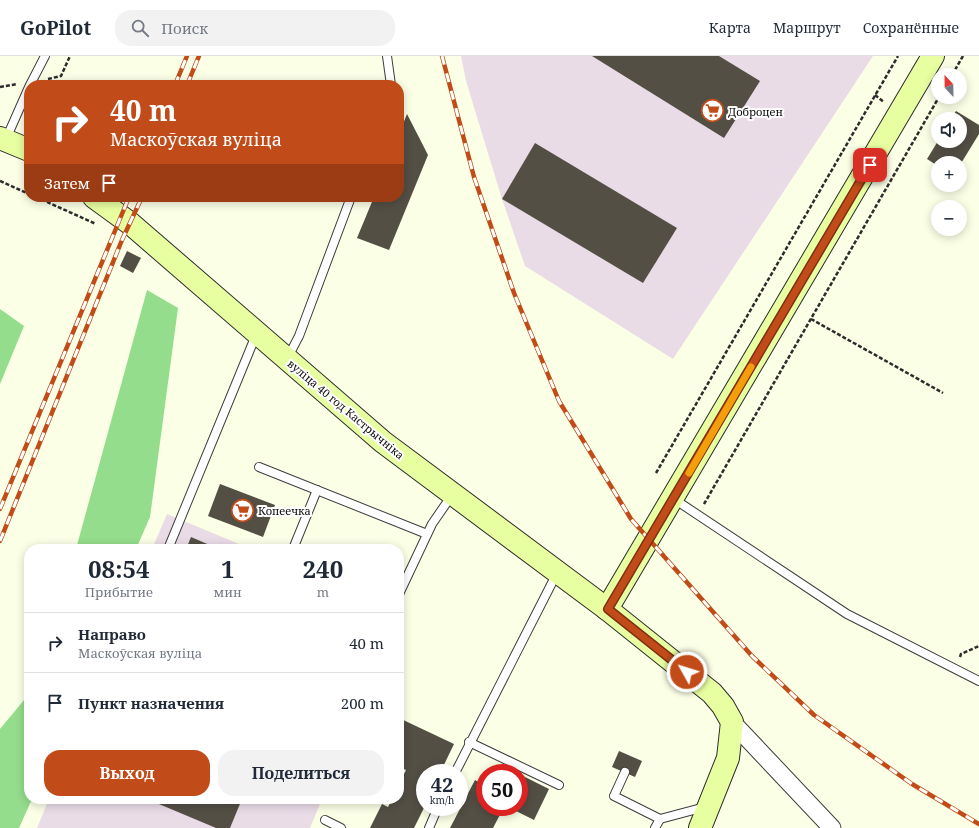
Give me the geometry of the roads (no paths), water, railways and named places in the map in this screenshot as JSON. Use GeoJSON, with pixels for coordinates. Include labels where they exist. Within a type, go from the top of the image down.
{"type":"FeatureCollection","features":[{"type":"Feature","properties":{"kind":"main road"},"geometry":{"type":"LineString","coordinates":[[608,609],[933,56]]}},
{"type":"Feature","properties":{"kind":"main road"},"geometry":{"type":"LineString","coordinates":[[2,143],[24,149]]}},
{"type":"Feature","properties":{"kind":"main road","name":"вуліца 40 год Кастрычніка"},"geometry":{"type":"LineString","coordinates":[[101,202],[131,224],[257,335],[383,442],[608,609],[712,693],[723,706],[732,722]]}},
{"type":"Feature","properties":{"kind":"main road"},"geometry":{"type":"LineString","coordinates":[[700,828],[728,758],[732,722]]}},
{"type":"Feature","properties":{"kind":"street"},"geometry":{"type":"LineString","coordinates":[[732,722],[832,828]]}},
{"type":"Feature","properties":{"kind":"lane"},"geometry":{"type":"LineString","coordinates":[[33,80],[45,56]]}},
{"type":"Feature","properties":{"kind":"lane"},"geometry":{"type":"LineString","coordinates":[[387,56],[390,80]]}},
{"type":"Feature","properties":{"kind":"lane"},"geometry":{"type":"LineString","coordinates":[[2,143],[24,97]]}},
{"type":"Feature","properties":{"kind":"lane"},"geometry":{"type":"LineString","coordinates":[[286,360],[299,336],[349,202]]}},
{"type":"Feature","properties":{"kind":"lane"},"geometry":{"type":"LineString","coordinates":[[170,544],[257,335]]}},
{"type":"Feature","properties":{"kind":"lane"},"geometry":{"type":"LineString","coordinates":[[259,467],[427,534]]}},
{"type":"Feature","properties":{"kind":"lane"},"geometry":{"type":"LineString","coordinates":[[295,544],[317,490]]}},
{"type":"Feature","properties":{"kind":"lane"},"geometry":{"type":"LineString","coordinates":[[404,583],[432,524],[452,494]]}},
{"type":"Feature","properties":{"kind":"lane"},"geometry":{"type":"LineString","coordinates":[[674,499],[847,614],[979,681]]}},
{"type":"Feature","properties":{"kind":"lane"},"geometry":{"type":"LineString","coordinates":[[458,764],[558,572]]}},
{"type":"Feature","properties":{"kind":"lane"},"geometry":{"type":"LineString","coordinates":[[469,742],[559,785]]}},
{"type":"Feature","properties":{"kind":"lane"},"geometry":{"type":"LineString","coordinates":[[625,772],[614,796],[660,819],[709,806]]}},
{"type":"Feature","properties":{"kind":"lane"},"geometry":{"type":"LineString","coordinates":[[429,828],[434,816]]}},
{"type":"Feature","properties":{"kind":"lane"},"geometry":{"type":"LineString","coordinates":[[655,828],[660,819]]}},
{"type":"Feature","properties":{"kind":"lane"},"geometry":{"type":"LineString","coordinates":[[325,820],[341,828]]}},
{"type":"Feature","properties":{"kind":"railway"},"geometry":{"type":"LineString","coordinates":[[177,80],[187,56]]}},
{"type":"Feature","properties":{"kind":"railway"},"geometry":{"type":"LineString","coordinates":[[189,80],[199,56]]}},
{"type":"Feature","properties":{"kind":"railway"},"geometry":{"type":"LineString","coordinates":[[442,56],[474,177],[514,293],[559,401],[631,519],[752,656],[814,715],[912,784],[979,824]]}},
{"type":"Feature","properties":{"kind":"railway"},"geometry":{"type":"LineString","coordinates":[[0,509],[127,202]]}},
{"type":"Feature","properties":{"kind":"railway"},"geometry":{"type":"LineString","coordinates":[[0,541],[122,240],[140,202]]}},
{"type":"Feature","properties":{"kind":"place","name":"Доброцен"},"geometry":{"type":"Point","coordinates":[712,111]}},
{"type":"Feature","properties":{"kind":"place","name":"Копеечка"},"geometry":{"type":"Point","coordinates":[243,510]}}]}
